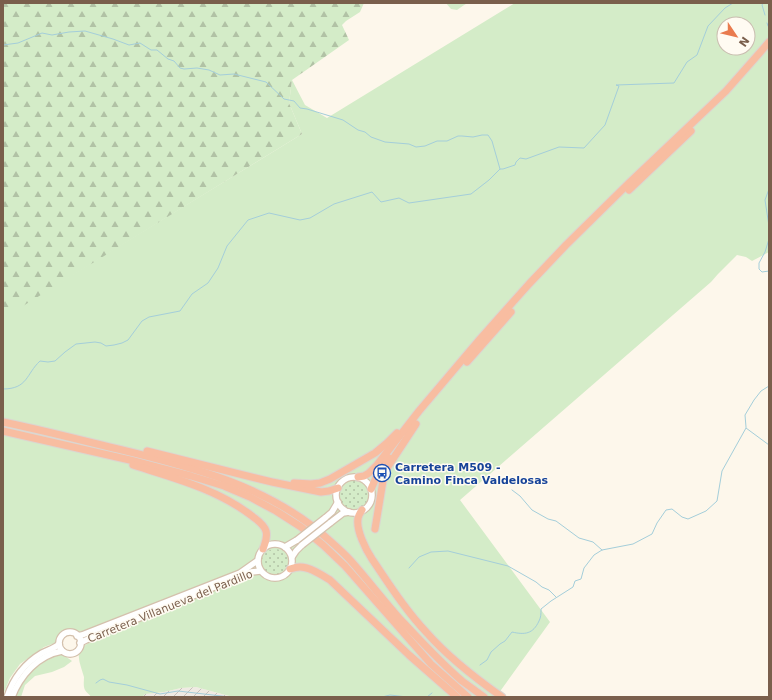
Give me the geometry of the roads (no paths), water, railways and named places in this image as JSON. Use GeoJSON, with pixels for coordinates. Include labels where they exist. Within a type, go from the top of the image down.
{"type":"FeatureCollection","features":[{"type":"Feature","properties":{"kind":"highway"},"geometry":{"type":"LineString","coordinates":[[358,477],[369,473],[377,465],[419,411],[529,284],[629,183],[726,91],[769,42]]}},
{"type":"Feature","properties":{"kind":"highway"},"geometry":{"type":"LineString","coordinates":[[371,489],[379,471],[416,424],[473,355],[532,288],[572,245],[711,112],[769,50]]}},
{"type":"Feature","properties":{"kind":"highway"},"geometry":{"type":"LineString","coordinates":[[272,482],[311,484],[320,482],[330,479],[375,453],[398,432],[456,364],[480,340]]}},
{"type":"Feature","properties":{"kind":"highway"},"geometry":{"type":"LineString","coordinates":[[3,422],[138,454],[226,480],[253,490],[279,504],[306,521],[351,560],[399,618],[421,641],[444,664],[484,697]]}},
{"type":"Feature","properties":{"kind":"highway"},"geometry":{"type":"LineString","coordinates":[[375,529],[385,470],[416,424]]}},
{"type":"Feature","properties":{"kind":"highway"},"geometry":{"type":"LineString","coordinates":[[3,430],[191,476],[224,486],[250,497],[276,511],[300,527],[329,550],[415,645],[474,697]]}},
{"type":"Feature","properties":{"kind":"highway"},"geometry":{"type":"LineString","coordinates":[[39,430],[86,437],[272,482],[321,492],[338,488]]}},
{"type":"Feature","properties":{"kind":"highway"},"geometry":{"type":"LineString","coordinates":[[44,440],[63,447],[126,463],[216,493],[243,509],[265,528],[267,539],[263,549]]}},
{"type":"Feature","properties":{"kind":"highway"},"geometry":{"type":"LineString","coordinates":[[362,510],[358,517],[358,523],[361,537],[367,551],[410,613],[437,644],[466,670],[502,697]]}},
{"type":"Feature","properties":{"kind":"highway"},"geometry":{"type":"LineString","coordinates":[[290,569],[300,567],[305,568],[330,580],[409,655],[457,697]]}},
{"type":"Feature","properties":{"kind":"highway"},"geometry":{"type":"LineString","coordinates":[[415,645],[431,664],[468,697]]}},
{"type":"Feature","properties":{"kind":"highway"},"geometry":{"type":"LineString","coordinates":[[444,664],[492,697]]}},
{"type":"Feature","properties":{"kind":"street"},"geometry":{"type":"LineString","coordinates":[[292,557],[296,551],[343,513],[362,510],[370,502],[372,497],[371,489],[368,484],[358,477],[344,480],[338,488],[338,502],[349,512]]}},
{"type":"Feature","properties":{"kind":"street"},"geometry":{"type":"LineString","coordinates":[[285,547],[298,540],[325,518],[332,512],[338,502]]}},
{"type":"Feature","properties":{"kind":"street"},"geometry":{"type":"LineString","coordinates":[[276,544],[285,547],[292,557],[292,565],[287,574],[277,578],[267,577],[260,571],[258,566],[257,561],[260,553],[266,546],[276,544]]}},
{"type":"Feature","properties":{"kind":"street","name":"Carretera Villanueva del Pardillo"},"geometry":{"type":"LineString","coordinates":[[77,636],[240,573],[257,561]]}},
{"type":"Feature","properties":{"kind":"street","name":"Carretera Villanueva del Pardillo"},"geometry":{"type":"LineString","coordinates":[[80,643],[251,572],[260,571]]}},
{"type":"Feature","properties":{"kind":"street"},"geometry":{"type":"LineString","coordinates":[[12,697],[15,688],[34,664],[45,657],[62,651],[69,654],[77,652],[80,639],[74,634],[70,633],[62,636],[59,640],[59,644],[62,651]]}},
{"type":"Feature","properties":{"kind":"street"},"geometry":{"type":"LineString","coordinates":[[7,697],[10,686],[20,672],[43,652],[56,647],[59,644]]}},
{"type":"Feature","properties":{"kind":"waterway"},"geometry":{"type":"LineString","coordinates":[[3,389],[22,384],[40,361],[55,361],[76,344],[95,342],[106,346],[122,343],[128,340],[142,321],[149,317],[180,311],[192,294],[208,283],[218,268],[227,246],[248,220],[269,213],[300,220],[310,218],[334,204],[372,192],[381,202],[399,198],[409,203],[471,194],[500,169],[515,165],[520,158],[526,159],[559,147],[584,148],[605,125],[619,86],[616,85],[674,83],[687,62],[697,55],[708,26],[725,8],[733,3]]}},
{"type":"Feature","properties":{"kind":"waterway"},"geometry":{"type":"LineString","coordinates":[[763,3],[762,5],[765,15]]}},
{"type":"Feature","properties":{"kind":"waterway"},"geometry":{"type":"LineString","coordinates":[[3,45],[18,43],[42,33],[52,35],[85,31],[129,45],[140,43],[151,50],[157,50],[168,59],[174,61],[180,68],[209,70],[220,75],[234,74],[266,82],[284,99],[294,101],[300,108],[343,120],[371,137],[385,142],[409,144],[416,147],[425,146],[437,141],[447,141],[458,136],[473,137],[488,135],[492,141],[500,169]]}},
{"type":"Feature","properties":{"kind":"waterway"},"geometry":{"type":"LineString","coordinates":[[769,189],[765,200],[769,226]]}},
{"type":"Feature","properties":{"kind":"waterway"},"geometry":{"type":"LineString","coordinates":[[769,239],[765,252],[759,263],[759,269],[762,272],[769,271]]}},
{"type":"Feature","properties":{"kind":"waterway"},"geometry":{"type":"LineString","coordinates":[[746,427],[745,415],[761,391],[769,386]]}},
{"type":"Feature","properties":{"kind":"waterway"},"geometry":{"type":"LineString","coordinates":[[746,428],[769,445]]}},
{"type":"Feature","properties":{"kind":"waterway"},"geometry":{"type":"LineString","coordinates":[[480,665],[487,660],[491,652],[505,641],[512,632],[525,633],[534,629],[540,618],[541,609],[573,587],[575,581],[581,579],[584,568],[594,555],[602,550],[633,544],[652,534],[657,523],[666,510],[672,509],[682,517],[688,519],[706,511],[717,501],[722,471],[746,428]]}},
{"type":"Feature","properties":{"kind":"waterway"},"geometry":{"type":"LineString","coordinates":[[512,490],[520,496],[532,510],[548,519],[556,521],[579,538],[593,542],[602,550]]}},
{"type":"Feature","properties":{"kind":"waterway"},"geometry":{"type":"LineString","coordinates":[[409,568],[419,557],[431,552],[448,551],[508,566],[549,590],[556,597]]}},
{"type":"Feature","properties":{"kind":"waterway"},"geometry":{"type":"LineString","coordinates":[[96,683],[103,679],[109,682],[127,685],[160,694],[178,691],[230,697]]}},
{"type":"Feature","properties":{"kind":"waterway"},"geometry":{"type":"LineString","coordinates":[[425,697],[432,693]]}},
{"type":"Feature","properties":{"kind":"waterway"},"geometry":{"type":"LineString","coordinates":[[382,697],[390,695],[407,697]]}},
{"type":"Feature","properties":{"kind":"place","name":"Carretera M509 - Camino Finca Valdelosas"},"geometry":{"type":"Point","coordinates":[382,473]}}]}
